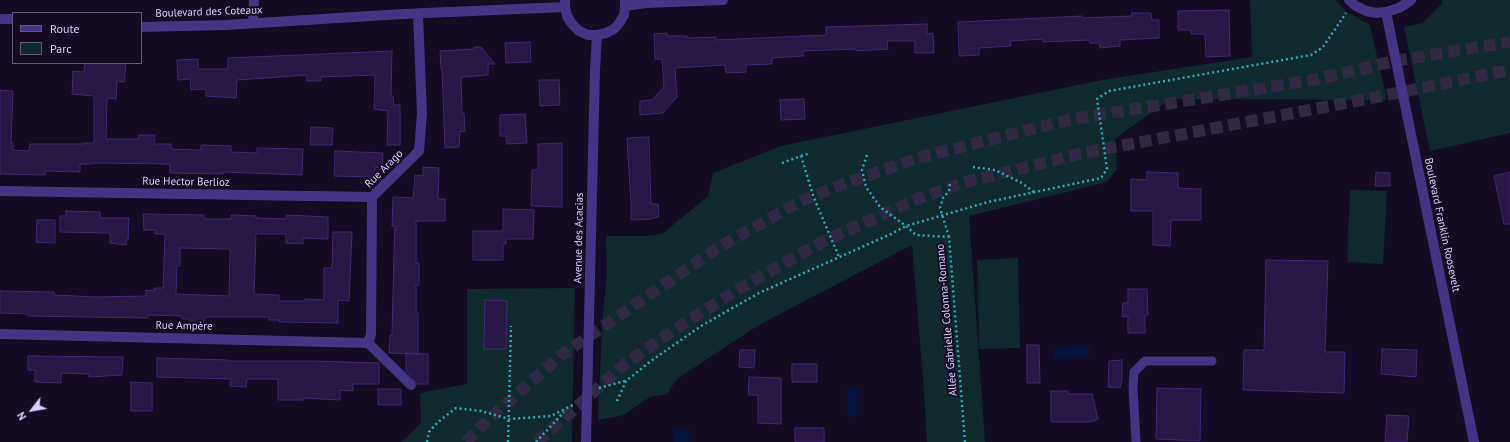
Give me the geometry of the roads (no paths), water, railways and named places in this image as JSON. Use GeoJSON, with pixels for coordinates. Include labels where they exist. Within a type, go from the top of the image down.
{"type":"FeatureCollection","features":[{"type":"Feature","properties":{"kind":"street"},"geometry":{"type":"LineString","coordinates":[[253,23],[254,0]]}},
{"type":"Feature","properties":{"kind":"street"},"geometry":{"type":"LineString","coordinates":[[565,3],[567,16],[579,31],[597,35],[614,29],[624,15],[625,3],[723,0]]}},
{"type":"Feature","properties":{"kind":"street"},"geometry":{"type":"LineString","coordinates":[[1353,3],[1366,11],[1376,13],[1399,8],[1411,0]]}},
{"type":"Feature","properties":{"kind":"street","name":"Boulevard des Coteaux"},"geometry":{"type":"LineString","coordinates":[[142,27],[253,23],[418,14],[565,3]]}},
{"type":"Feature","properties":{"kind":"street","name":"Boulevard Franklin Roosevelt"},"geometry":{"type":"LineString","coordinates":[[1386,12],[1474,442]]}},
{"type":"Feature","properties":{"kind":"street","name":"Rue Arago"},"geometry":{"type":"LineString","coordinates":[[368,343],[371,334],[372,197],[419,151],[422,114],[418,14]]}},
{"type":"Feature","properties":{"kind":"street"},"geometry":{"type":"LineString","coordinates":[[0,19],[12,19]]}},
{"type":"Feature","properties":{"kind":"street","name":"Avenue des Acacias"},"geometry":{"type":"LineString","coordinates":[[586,442],[597,35]]}},
{"type":"Feature","properties":{"kind":"street","name":"Rue Hector Berlioz"},"geometry":{"type":"LineString","coordinates":[[0,191],[372,197]]}},
{"type":"Feature","properties":{"kind":"street","name":"Rue Ampère"},"geometry":{"type":"LineString","coordinates":[[0,334],[368,343]]}},
{"type":"Feature","properties":{"kind":"street"},"geometry":{"type":"LineString","coordinates":[[368,343],[411,385]]}},
{"type":"Feature","properties":{"kind":"lane"},"geometry":{"type":"LineString","coordinates":[[1136,442],[1133,388],[1134,372],[1145,361],[1212,361]]}},
{"type":"Feature","properties":{"kind":"tunnel"},"geometry":{"type":"LineString","coordinates":[[466,442],[488,420],[560,356],[716,249],[799,202],[846,183],[921,157],[1068,120],[1318,79],[1394,61],[1510,42]]}},
{"type":"Feature","properties":{"kind":"tunnel"},"geometry":{"type":"LineString","coordinates":[[537,442],[624,365],[677,328],[737,290],[822,242],[920,198],[966,182],[1079,154],[1510,70]]}}]}
